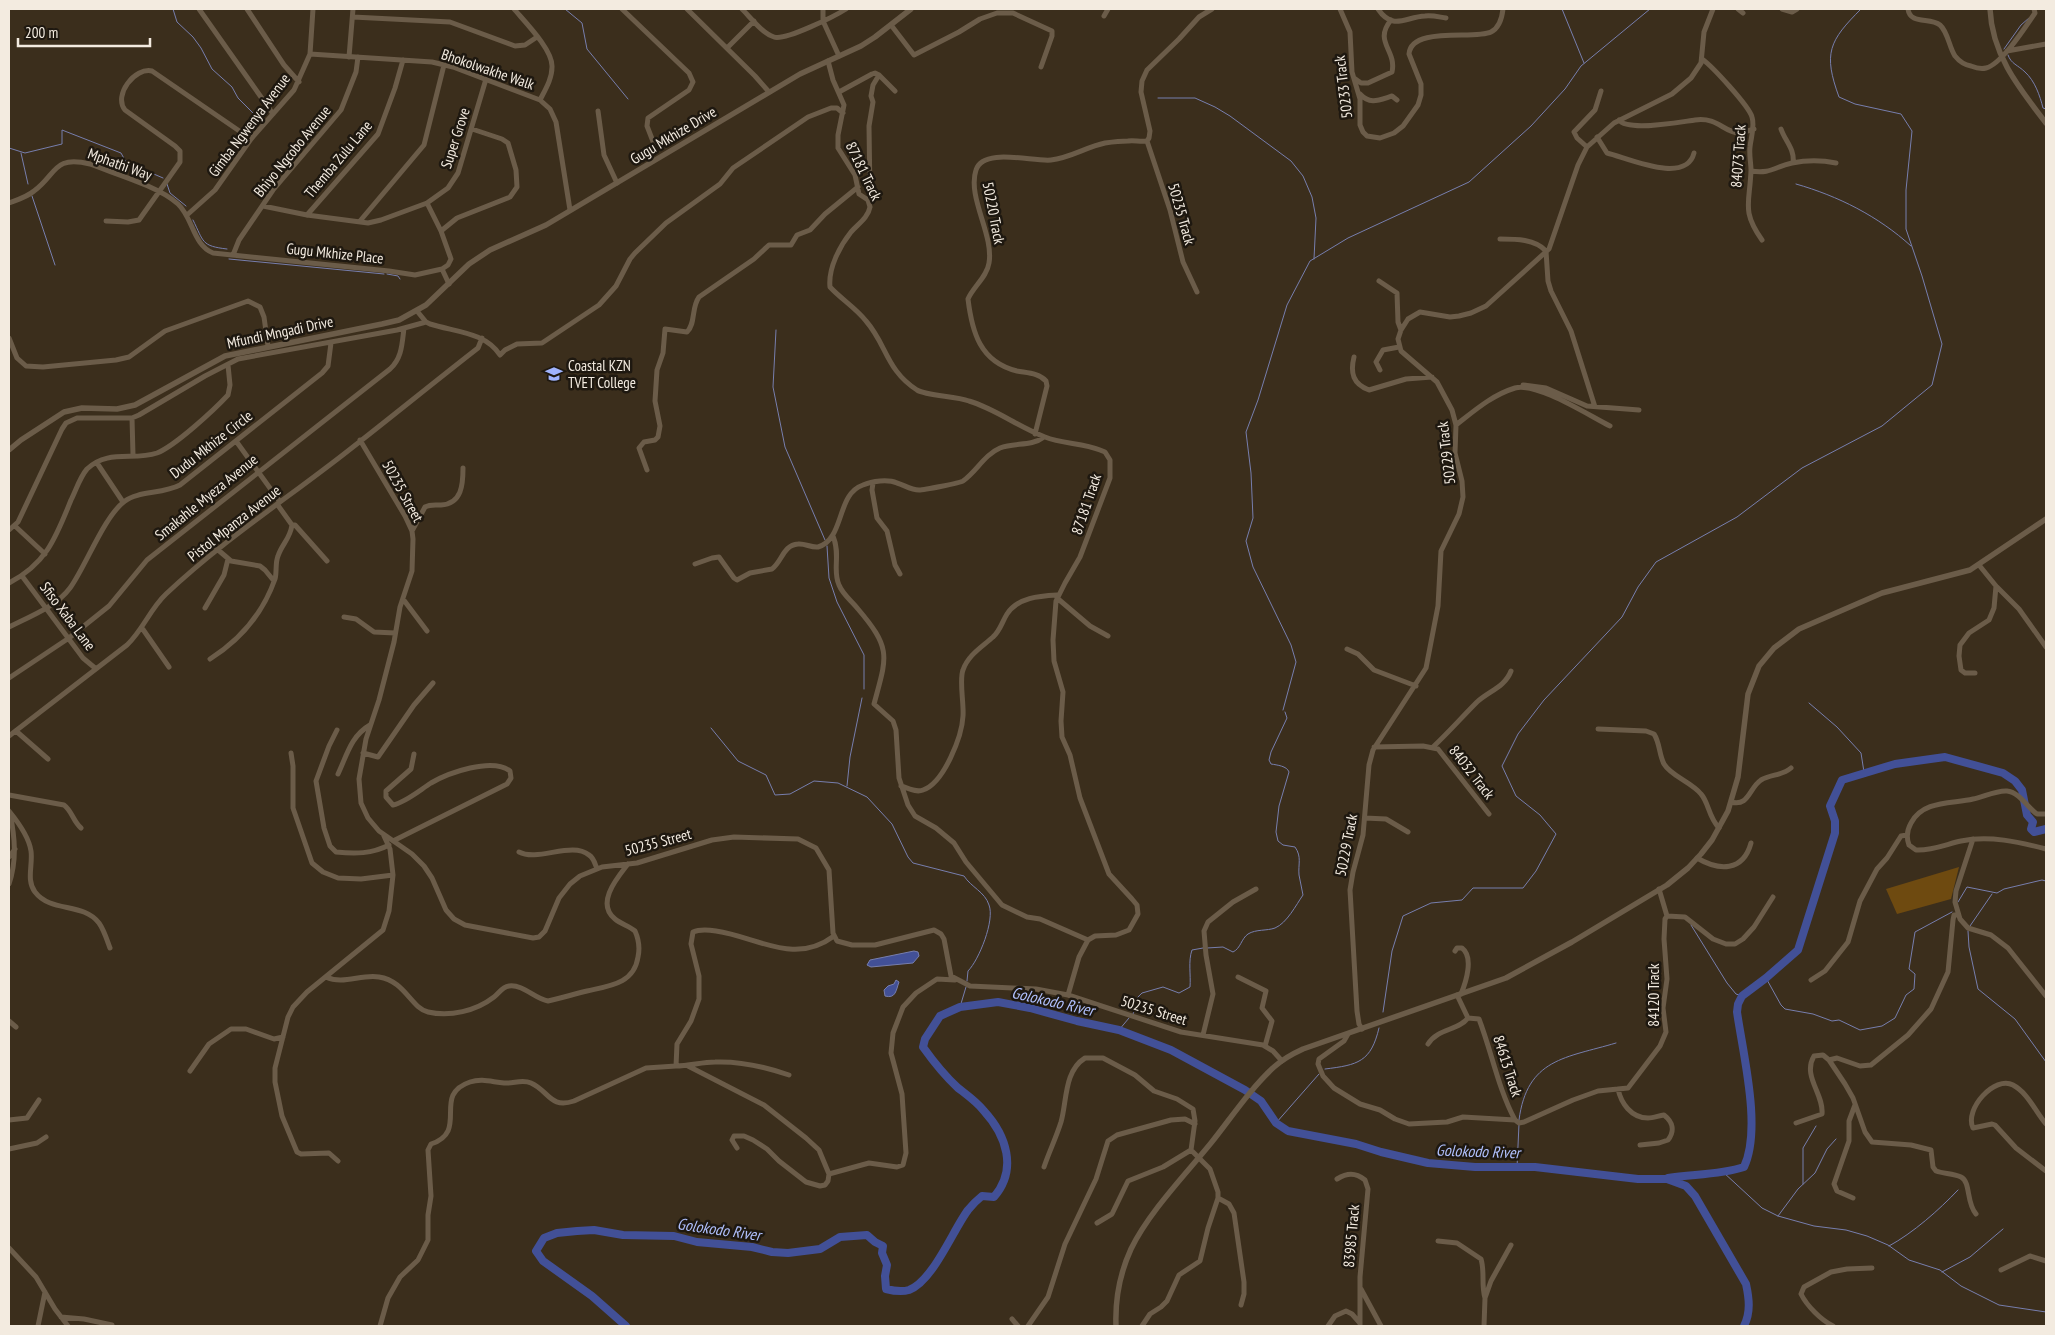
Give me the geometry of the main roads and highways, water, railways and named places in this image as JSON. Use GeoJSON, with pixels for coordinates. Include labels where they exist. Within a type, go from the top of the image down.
{"type":"FeatureCollection","features":[{"type":"Feature","properties":{"kind":"water"},"geometry":{"type":"Polygon","coordinates":[[[914,951],[918,952],[919,956],[913,963],[871,967],[867,965],[870,960],[914,951]]]}},
{"type":"Feature","properties":{"kind":"water"},"geometry":{"type":"Polygon","coordinates":[[[896,980],[899,982],[895,993],[889,997],[885,996],[884,990],[894,984],[896,980]]]}},
{"type":"Feature","properties":{"kind":"waterway"},"geometry":{"type":"LineString","coordinates":[[173,9],[177,22],[193,37],[212,69],[232,87],[238,98],[259,119]]}},
{"type":"Feature","properties":{"kind":"waterway"},"geometry":{"type":"LineString","coordinates":[[565,9],[582,23],[587,49],[628,99]]}},
{"type":"Feature","properties":{"kind":"waterway"},"geometry":{"type":"LineString","coordinates":[[1562,9],[1584,63]]}},
{"type":"Feature","properties":{"kind":"waterway"},"geometry":{"type":"LineString","coordinates":[[1283,710],[1296,662],[1291,645],[1253,567],[1246,541],[1253,518],[1251,473],[1246,432],[1258,400],[1287,305],[1310,261],[1348,238],[1469,182],[1531,126],[1565,89],[1581,66],[1650,9]]}},
{"type":"Feature","properties":{"kind":"waterway"},"geometry":{"type":"LineString","coordinates":[[1383,1012],[1392,951],[1403,916],[1431,903],[1462,900],[1473,888],[1523,888],[1536,871],[1556,834],[1540,815],[1516,796],[1502,766],[1518,734],[1544,700],[1622,617],[1638,587],[1656,562],[1737,517],[1802,468],[1882,426],[1932,385],[1942,344],[1906,229],[1906,190],[1912,131],[1901,114],[1855,104],[1839,97],[1831,69],[1830,58],[1836,39],[1861,9]]}},
{"type":"Feature","properties":{"kind":"waterway"},"geometry":{"type":"LineString","coordinates":[[2004,49],[2021,25],[2029,18]]}},
{"type":"Feature","properties":{"kind":"waterway"},"geometry":{"type":"LineString","coordinates":[[2008,55],[2032,80],[2043,108],[2046,109]]}},
{"type":"Feature","properties":{"kind":"waterway"},"geometry":{"type":"LineString","coordinates":[[1158,98],[1195,98],[1215,107],[1291,161],[1303,176],[1312,197],[1316,218],[1314,259]]}},
{"type":"Feature","properties":{"kind":"waterway"},"geometry":{"type":"LineString","coordinates":[[9,148],[25,153],[62,144],[62,130],[121,153],[126,162],[163,178]]}},
{"type":"Feature","properties":{"kind":"waterway"},"geometry":{"type":"LineString","coordinates":[[21,153],[28,184]]}},
{"type":"Feature","properties":{"kind":"waterway"},"geometry":{"type":"LineString","coordinates":[[167,184],[170,193],[186,206]]}},
{"type":"Feature","properties":{"kind":"waterway"},"geometry":{"type":"LineString","coordinates":[[1796,184],[1857,208],[1885,225],[1911,246]]}},
{"type":"Feature","properties":{"kind":"waterway"},"geometry":{"type":"LineString","coordinates":[[32,196],[55,265]]}},
{"type":"Feature","properties":{"kind":"waterway"},"geometry":{"type":"LineString","coordinates":[[193,220],[204,242],[227,249]]}},
{"type":"Feature","properties":{"kind":"waterway"},"geometry":{"type":"LineString","coordinates":[[229,259],[384,274]]}},
{"type":"Feature","properties":{"kind":"waterway"},"geometry":{"type":"LineString","coordinates":[[387,274],[398,276],[400,279]]}},
{"type":"Feature","properties":{"kind":"waterway"},"geometry":{"type":"LineString","coordinates":[[776,330],[773,387],[785,447],[825,540]]}},
{"type":"Feature","properties":{"kind":"waterway"},"geometry":{"type":"LineString","coordinates":[[827,546],[829,578],[837,602],[864,655],[864,689]]}},
{"type":"Feature","properties":{"kind":"waterway"},"geometry":{"type":"LineString","coordinates":[[847,786],[850,757],[862,698]]}},
{"type":"Feature","properties":{"kind":"waterway"},"geometry":{"type":"LineString","coordinates":[[1809,703],[1837,727],[1861,753],[1864,772]]}},
{"type":"Feature","properties":{"kind":"waterway"},"geometry":{"type":"LineString","coordinates":[[1207,948],[1223,947],[1233,952],[1248,934],[1279,926],[1291,913],[1303,895],[1297,851],[1295,847],[1283,845],[1278,841],[1276,832],[1279,806],[1289,772],[1284,767],[1271,764],[1269,760],[1287,718],[1285,712]]}},
{"type":"Feature","properties":{"kind":"waterway"},"geometry":{"type":"LineString","coordinates":[[711,728],[738,761],[766,775],[775,795],[790,794],[814,781],[838,783],[867,797],[892,824],[908,857],[913,863],[964,876],[987,900],[990,912],[985,940],[977,958],[968,971],[967,981]]}},
{"type":"Feature","properties":{"kind":"waterway"},"geometry":{"type":"LineString","coordinates":[[1668,1178],[1716,1173],[1744,1167],[1749,1151],[1751,1112],[1747,1069],[1737,1012],[1738,1004],[1742,996],[1798,950],[1835,833],[1835,821],[1830,806],[1842,780],[1895,764],[1945,757],[2003,773],[2015,781],[2022,790],[2027,815],[2033,822],[2031,829],[2034,832],[2046,829]]}},
{"type":"Feature","properties":{"kind":"waterway"},"geometry":{"type":"LineString","coordinates":[[1958,902],[1967,887],[1997,893],[2004,889],[2042,880],[2046,881]]}},
{"type":"Feature","properties":{"kind":"waterway"},"geometry":{"type":"LineString","coordinates":[[1970,926],[1992,894]]}},
{"type":"Feature","properties":{"kind":"waterway"},"geometry":{"type":"LineString","coordinates":[[1766,978],[1785,1009],[1813,1014],[1832,1021],[1839,1020],[1860,1030],[1882,1026],[1895,1018],[1906,995],[1914,989],[1915,974],[1909,969],[1915,932],[1952,912]]}},
{"type":"Feature","properties":{"kind":"waterway"},"geometry":{"type":"LineString","coordinates":[[1691,925],[1727,983],[1736,994],[1742,996]]}},
{"type":"Feature","properties":{"kind":"waterway"},"geometry":{"type":"LineString","coordinates":[[1968,931],[1969,947],[1978,989],[2015,1019],[2046,1062]]}},
{"type":"Feature","properties":{"kind":"waterway"},"geometry":{"type":"LineString","coordinates":[[1133,1014],[1135,1009],[1132,1003],[1142,993],[1163,987],[1179,993],[1190,987],[1192,950],[1203,948]]}},
{"type":"Feature","properties":{"kind":"waterway"},"geometry":{"type":"LineString","coordinates":[[960,1007],[966,987]]}},
{"type":"Feature","properties":{"kind":"waterway","name":"Golokodo River"},"geometry":{"type":"LineString","coordinates":[[626,1326],[592,1296],[543,1261],[536,1251],[544,1238],[557,1233],[594,1230],[623,1235],[674,1236],[697,1242],[752,1247],[772,1252],[788,1253],[820,1249],[840,1237],[867,1235],[883,1246],[882,1253],[887,1265],[885,1276],[886,1289],[906,1291],[918,1285],[934,1266],[962,1219],[976,1201],[982,1196],[994,1197],[1006,1175],[1007,1164],[1003,1141],[992,1120],[935,1063],[923,1047],[925,1039],[940,1016],[960,1007],[998,1002],[1119,1030],[1171,1050],[1245,1090],[1261,1101],[1276,1123],[1288,1131],[1356,1144],[1428,1163],[1475,1167],[1535,1167],[1638,1179],[1667,1179],[1686,1186],[1695,1196],[1746,1284],[1749,1305],[1748,1316],[1744,1326]]}},
{"type":"Feature","properties":{"kind":"waterway"},"geometry":{"type":"LineString","coordinates":[[1119,1030],[1129,1018]]}},
{"type":"Feature","properties":{"kind":"waterway"},"geometry":{"type":"LineString","coordinates":[[1325,1069],[1346,1066],[1361,1060],[1372,1048],[1379,1028]]}},
{"type":"Feature","properties":{"kind":"waterway"},"geometry":{"type":"LineString","coordinates":[[1519,1120],[1523,1100],[1530,1084],[1540,1072],[1565,1058],[1616,1043]]}},
{"type":"Feature","properties":{"kind":"waterway"},"geometry":{"type":"LineString","coordinates":[[1276,1123],[1319,1074]]}},
{"type":"Feature","properties":{"kind":"waterway"},"geometry":{"type":"LineString","coordinates":[[1517,1168],[1519,1124]]}},
{"type":"Feature","properties":{"kind":"waterway"},"geometry":{"type":"LineString","coordinates":[[1803,1184],[1803,1148],[1816,1126]]}},
{"type":"Feature","properties":{"kind":"waterway"},"geometry":{"type":"LineString","coordinates":[[1778,1216],[1798,1189],[1815,1173],[1827,1149],[1836,1139]]}},
{"type":"Feature","properties":{"kind":"waterway"},"geometry":{"type":"LineString","coordinates":[[1723,1172],[1762,1208],[1778,1216],[1814,1226],[1846,1230],[1867,1236],[1888,1245],[1909,1260],[1940,1270],[1961,1286],[1999,1305],[2046,1312]]}},
{"type":"Feature","properties":{"kind":"waterway"},"geometry":{"type":"LineString","coordinates":[[1889,1246],[1925,1221],[1958,1190]]}},
{"type":"Feature","properties":{"kind":"waterway"},"geometry":{"type":"LineString","coordinates":[[1942,1272],[1970,1257],[2003,1229]]}},
{"type":"Feature","properties":{"kind":"place","name":"Coastal KZN TVET College"},"geometry":{"type":"Point","coordinates":[554,374]}}]}
